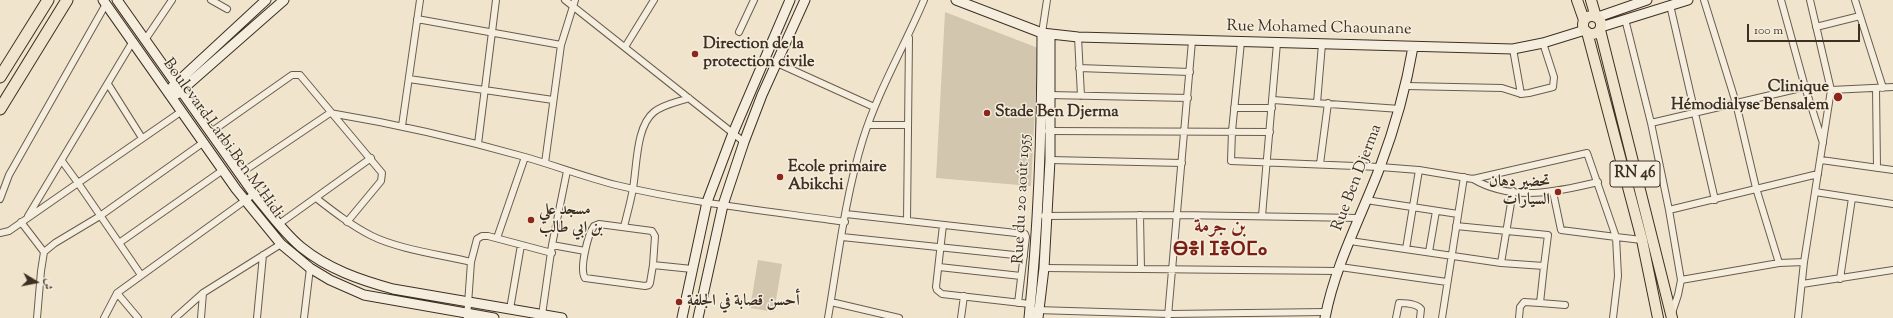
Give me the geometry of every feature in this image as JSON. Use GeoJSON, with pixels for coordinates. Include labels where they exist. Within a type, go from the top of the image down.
{"type":"FeatureCollection","features":[{"type":"Feature","properties":{"kind":"highway"},"geometry":{"type":"LineString","coordinates":[[0,77],[48,0]]}},
{"type":"Feature","properties":{"kind":"highway"},"geometry":{"type":"LineString","coordinates":[[0,109],[67,0]]}},
{"type":"Feature","properties":{"kind":"main road","name":"RN 46"},"geometry":{"type":"LineString","coordinates":[[1577,0],[1642,240],[1658,318]]}},
{"type":"Feature","properties":{"kind":"main road","name":"RN 46"},"geometry":{"type":"LineString","coordinates":[[1591,0],[1599,23],[1671,316]]}},
{"type":"Feature","properties":{"kind":"main road"},"geometry":{"type":"LineString","coordinates":[[1588,16],[1599,23],[1594,34],[1585,27],[1588,16]]}},
{"type":"Feature","properties":{"kind":"street"},"geometry":{"type":"LineString","coordinates":[[117,0],[254,194],[279,224],[301,246],[343,272],[393,289],[562,318]]}},
{"type":"Feature","properties":{"kind":"street"},"geometry":{"type":"LineString","coordinates":[[145,40],[172,0]]}},
{"type":"Feature","properties":{"kind":"street"},"geometry":{"type":"LineString","coordinates":[[211,0],[227,9]]}},
{"type":"Feature","properties":{"kind":"street"},"geometry":{"type":"LineString","coordinates":[[179,87],[266,0]]}},
{"type":"Feature","properties":{"kind":"street"},"geometry":{"type":"LineString","coordinates":[[170,94],[284,0]]}},
{"type":"Feature","properties":{"kind":"street"},"geometry":{"type":"LineString","coordinates":[[402,126],[420,0]]}},
{"type":"Feature","properties":{"kind":"street"},"geometry":{"type":"LineString","coordinates":[[478,144],[496,0]]}},
{"type":"Feature","properties":{"kind":"street"},"geometry":{"type":"LineString","coordinates":[[565,0],[574,2],[625,47],[744,142]]}},
{"type":"Feature","properties":{"kind":"street"},"geometry":{"type":"LineString","coordinates":[[625,47],[654,0]]}},
{"type":"Feature","properties":{"kind":"street"},"geometry":{"type":"LineString","coordinates":[[739,32],[754,0]]}},
{"type":"Feature","properties":{"kind":"street"},"geometry":{"type":"LineString","coordinates":[[682,318],[707,202],[733,133],[790,0]]}},
{"type":"Feature","properties":{"kind":"street"},"geometry":{"type":"LineString","coordinates":[[698,318],[723,205],[744,142],[805,0]]}},
{"type":"Feature","properties":{"kind":"street"},"geometry":{"type":"LineString","coordinates":[[828,318],[855,169],[868,125],[874,107],[909,36],[924,0]]}},
{"type":"Feature","properties":{"kind":"street","name":"Rue Mohamed Chaounane"},"geometry":{"type":"LineString","coordinates":[[956,0],[1046,33],[1078,37],[1514,49],[1543,43],[1585,27]]}},
{"type":"Feature","properties":{"kind":"street"},"geometry":{"type":"LineString","coordinates":[[1046,33],[1047,0]]}},
{"type":"Feature","properties":{"kind":"street"},"geometry":{"type":"LineString","coordinates":[[1599,23],[1634,2],[1647,0]]}},
{"type":"Feature","properties":{"kind":"street"},"geometry":{"type":"LineString","coordinates":[[1599,23],[1625,19],[1688,0]]}},
{"type":"Feature","properties":{"kind":"street"},"geometry":{"type":"LineString","coordinates":[[1704,0],[1736,102],[1756,188],[1779,263]]}},
{"type":"Feature","properties":{"kind":"street"},"geometry":{"type":"LineString","coordinates":[[1781,0],[1805,87],[1823,144]]}},
{"type":"Feature","properties":{"kind":"street"},"geometry":{"type":"LineString","coordinates":[[1798,318],[1804,262],[1831,90],[1810,0]]}},
{"type":"Feature","properties":{"kind":"street"},"geometry":{"type":"LineString","coordinates":[[1855,0],[1884,88]]}},
{"type":"Feature","properties":{"kind":"street"},"geometry":{"type":"LineString","coordinates":[[0,199],[9,175],[104,2]]}},
{"type":"Feature","properties":{"kind":"street","name":"Boulevard Larbi Ben M'Hidi"},"geometry":{"type":"LineString","coordinates":[[104,2],[246,201],[281,244],[310,268],[336,283],[364,295],[467,316],[494,318]]}},
{"type":"Feature","properties":{"kind":"street"},"geometry":{"type":"LineString","coordinates":[[544,163],[561,45],[574,2]]}},
{"type":"Feature","properties":{"kind":"street"},"geometry":{"type":"LineString","coordinates":[[1670,5],[1714,200]]}},
{"type":"Feature","properties":{"kind":"street"},"geometry":{"type":"LineString","coordinates":[[1816,27],[1860,16]]}},
{"type":"Feature","properties":{"kind":"street"},"geometry":{"type":"LineString","coordinates":[[417,19],[561,45]]}},
{"type":"Feature","properties":{"kind":"street"},"geometry":{"type":"LineString","coordinates":[[1625,19],[1651,123],[1669,210],[1680,280],[1678,295],[1671,316]]}},
{"type":"Feature","properties":{"kind":"street","name":"Rue du 20 août 1955"},"geometry":{"type":"LineString","coordinates":[[1033,312],[1050,160],[1046,131],[1050,95],[1046,33]]}},
{"type":"Feature","properties":{"kind":"street","name":"Rue du 20 août 1955"},"geometry":{"type":"LineString","coordinates":[[1033,312],[1044,268],[1043,216],[1046,131],[1046,33]]}},
{"type":"Feature","properties":{"kind":"street"},"geometry":{"type":"LineString","coordinates":[[907,221],[909,36]]}},
{"type":"Feature","properties":{"kind":"street"},"geometry":{"type":"LineString","coordinates":[[1078,37],[1081,96]]}},
{"type":"Feature","properties":{"kind":"street"},"geometry":{"type":"LineString","coordinates":[[28,216],[133,41]]}},
{"type":"Feature","properties":{"kind":"street"},"geometry":{"type":"LineString","coordinates":[[1168,316],[1174,270],[1192,41]]}},
{"type":"Feature","properties":{"kind":"street"},"geometry":{"type":"LineString","coordinates":[[1241,42],[1230,161],[1320,164],[1419,170],[1473,179],[1484,186],[1538,194],[1598,182]]}},
{"type":"Feature","properties":{"kind":"street"},"geometry":{"type":"LineString","coordinates":[[1262,216],[1277,43]]}},
{"type":"Feature","properties":{"kind":"street"},"geometry":{"type":"LineString","coordinates":[[1406,86],[1502,88],[1521,94],[1529,94],[1553,87],[1555,83],[1554,76],[1543,43]]}},
{"type":"Feature","properties":{"kind":"street"},"geometry":{"type":"LineString","coordinates":[[1317,103],[1322,44]]}},
{"type":"Feature","properties":{"kind":"street","name":"Rue Ben Djerma"},"geometry":{"type":"LineString","coordinates":[[1325,315],[1339,269],[1380,167],[1400,109],[1413,47]]}},
{"type":"Feature","properties":{"kind":"street"},"geometry":{"type":"LineString","coordinates":[[1514,49],[1521,94]]}},
{"type":"Feature","properties":{"kind":"street"},"geometry":{"type":"LineString","coordinates":[[777,63],[874,107]]}},
{"type":"Feature","properties":{"kind":"street"},"geometry":{"type":"LineString","coordinates":[[1079,68],[1190,72]]}},
{"type":"Feature","properties":{"kind":"street"},"geometry":{"type":"LineString","coordinates":[[211,132],[295,74],[300,75],[382,173],[383,177],[347,222]]}},
{"type":"Feature","properties":{"kind":"street"},"geometry":{"type":"LineString","coordinates":[[409,79],[553,100]]}},
{"type":"Feature","properties":{"kind":"street"},"geometry":{"type":"LineString","coordinates":[[108,84],[142,138]]}},
{"type":"Feature","properties":{"kind":"street"},"geometry":{"type":"LineString","coordinates":[[1651,123],[1805,87]]}},
{"type":"Feature","properties":{"kind":"street"},"geometry":{"type":"LineString","coordinates":[[1831,90],[1893,87]]}},
{"type":"Feature","properties":{"kind":"street"},"geometry":{"type":"LineString","coordinates":[[1876,88],[1877,168]]}},
{"type":"Feature","properties":{"kind":"street"},"geometry":{"type":"LineString","coordinates":[[1050,95],[1188,98]]}},
{"type":"Feature","properties":{"kind":"street"},"geometry":{"type":"LineString","coordinates":[[624,227],[633,188],[641,135],[646,121],[654,112],[667,105],[689,98]]}},
{"type":"Feature","properties":{"kind":"street"},"geometry":{"type":"LineString","coordinates":[[1273,100],[1400,109]]}},
{"type":"Feature","properties":{"kind":"street"},"geometry":{"type":"LineString","coordinates":[[1320,164],[1328,104]]}},
{"type":"Feature","properties":{"kind":"street"},"geometry":{"type":"LineString","coordinates":[[1234,108],[1272,108]]}},
{"type":"Feature","properties":{"kind":"street"},"geometry":{"type":"LineString","coordinates":[[0,233],[9,231],[28,216],[182,111]]}},
{"type":"Feature","properties":{"kind":"street"},"geometry":{"type":"LineString","coordinates":[[240,173],[330,112],[402,126],[478,144],[525,157],[567,171],[633,188],[723,205],[845,222]]}},
{"type":"Feature","properties":{"kind":"street"},"geometry":{"type":"LineString","coordinates":[[868,125],[908,125]]}},
{"type":"Feature","properties":{"kind":"street"},"geometry":{"type":"LineString","coordinates":[[1046,131],[1270,132]]}},
{"type":"Feature","properties":{"kind":"street"},"geometry":{"type":"LineString","coordinates":[[37,318],[44,252],[55,243],[100,216],[204,142]]}},
{"type":"Feature","properties":{"kind":"street"},"geometry":{"type":"LineString","coordinates":[[1473,179],[1587,153],[1616,237],[1618,276],[1613,318]]}},
{"type":"Feature","properties":{"kind":"street"},"geometry":{"type":"LineString","coordinates":[[497,238],[525,157]]}},
{"type":"Feature","properties":{"kind":"street"},"geometry":{"type":"LineString","coordinates":[[279,224],[371,158]]}},
{"type":"Feature","properties":{"kind":"street"},"geometry":{"type":"LineString","coordinates":[[1050,160],[1182,163]]}},
{"type":"Feature","properties":{"kind":"street"},"geometry":{"type":"LineString","coordinates":[[1821,160],[1893,170]]}},
{"type":"Feature","properties":{"kind":"street"},"geometry":{"type":"LineString","coordinates":[[62,161],[141,275]]}},
{"type":"Feature","properties":{"kind":"street"},"geometry":{"type":"LineString","coordinates":[[119,243],[223,170]]}},
{"type":"Feature","properties":{"kind":"street"},"geometry":{"type":"LineString","coordinates":[[1406,248],[1419,170]]}},
{"type":"Feature","properties":{"kind":"street"},"geometry":{"type":"LineString","coordinates":[[542,315],[552,245],[567,171]]}},
{"type":"Feature","properties":{"kind":"street"},"geometry":{"type":"LineString","coordinates":[[1669,210],[1818,174]]}},
{"type":"Feature","properties":{"kind":"street"},"geometry":{"type":"LineString","coordinates":[[1442,318],[1464,177]]}},
{"type":"Feature","properties":{"kind":"street"},"geometry":{"type":"LineString","coordinates":[[1501,263],[1513,191]]}},
{"type":"Feature","properties":{"kind":"street"},"geometry":{"type":"LineString","coordinates":[[1553,192],[1561,230]]}},
{"type":"Feature","properties":{"kind":"street"},"geometry":{"type":"LineString","coordinates":[[1815,192],[1893,204]]}},
{"type":"Feature","properties":{"kind":"street"},"geometry":{"type":"LineString","coordinates":[[104,318],[117,293],[254,194]]}},
{"type":"Feature","properties":{"kind":"street"},"geometry":{"type":"LineString","coordinates":[[316,198],[347,222],[373,237],[472,262]]}},
{"type":"Feature","properties":{"kind":"street"},"geometry":{"type":"LineString","coordinates":[[1840,278],[1852,198]]}},
{"type":"Feature","properties":{"kind":"street"},"geometry":{"type":"LineString","coordinates":[[1366,200],[1458,214]]}},
{"type":"Feature","properties":{"kind":"street"},"geometry":{"type":"LineString","coordinates":[[1429,252],[1436,211]]}},
{"type":"Feature","properties":{"kind":"street"},"geometry":{"type":"LineString","coordinates":[[846,214],[1025,234],[1026,237],[1018,303]]}},
{"type":"Feature","properties":{"kind":"street"},"geometry":{"type":"LineString","coordinates":[[1140,215],[1141,269]]}},
{"type":"Feature","properties":{"kind":"street"},"geometry":{"type":"LineString","coordinates":[[1043,216],[1178,215],[1359,218]]}},
{"type":"Feature","properties":{"kind":"street"},"geometry":{"type":"LineString","coordinates":[[21,222],[44,252]]}},
{"type":"Feature","properties":{"kind":"street"},"geometry":{"type":"LineString","coordinates":[[599,224],[624,227],[652,231],[655,234],[653,265],[650,283],[648,286],[587,279],[583,277],[585,251],[594,226],[599,224]]}},
{"type":"Feature","properties":{"kind":"street"},"geometry":{"type":"LineString","coordinates":[[943,225],[937,290],[942,294],[1018,303],[1033,312],[1168,316],[1325,315]]}},
{"type":"Feature","properties":{"kind":"street"},"geometry":{"type":"LineString","coordinates":[[1456,226],[1548,235],[1561,230],[1642,240]]}},
{"type":"Feature","properties":{"kind":"street"},"geometry":{"type":"LineString","coordinates":[[1540,302],[1548,235]]}},
{"type":"Feature","properties":{"kind":"street"},"geometry":{"type":"LineString","coordinates":[[467,316],[472,262],[476,239],[482,236],[497,238],[552,253]]}},
{"type":"Feature","properties":{"kind":"street"},"geometry":{"type":"LineString","coordinates":[[842,237],[1024,256]]}},
{"type":"Feature","properties":{"kind":"street"},"geometry":{"type":"LineString","coordinates":[[1350,241],[1501,263],[1544,266]]}},
{"type":"Feature","properties":{"kind":"street"},"geometry":{"type":"LineString","coordinates":[[176,318],[183,309],[203,293],[281,244]]}},
{"type":"Feature","properties":{"kind":"street"},"geometry":{"type":"LineString","coordinates":[[510,309],[521,245]]}},
{"type":"Feature","properties":{"kind":"street"},"geometry":{"type":"LineString","coordinates":[[552,245],[585,251]]}},
{"type":"Feature","properties":{"kind":"street"},"geometry":{"type":"LineString","coordinates":[[257,318],[263,255]]}},
{"type":"Feature","properties":{"kind":"street"},"geometry":{"type":"LineString","coordinates":[[1680,280],[1779,263],[1804,262]]}},
{"type":"Feature","properties":{"kind":"street"},"geometry":{"type":"LineString","coordinates":[[653,265],[692,269]]}},
{"type":"Feature","properties":{"kind":"street"},"geometry":{"type":"LineString","coordinates":[[939,267],[1021,276]]}},
{"type":"Feature","properties":{"kind":"street"},"geometry":{"type":"LineString","coordinates":[[304,318],[310,268]]}},
{"type":"Feature","properties":{"kind":"street"},"geometry":{"type":"LineString","coordinates":[[1044,268],[1174,270],[1339,269],[1447,282]]}},
{"type":"Feature","properties":{"kind":"street"},"geometry":{"type":"LineString","coordinates":[[1802,284],[1893,270]]}},
{"type":"Feature","properties":{"kind":"street"},"geometry":{"type":"LineString","coordinates":[[117,293],[138,318]]}},
{"type":"Feature","properties":{"kind":"street"},"geometry":{"type":"LineString","coordinates":[[201,318],[203,293]]}},
{"type":"Feature","properties":{"kind":"street"},"geometry":{"type":"LineString","coordinates":[[961,318],[964,296]]}},
{"type":"Feature","properties":{"kind":"street"},"geometry":{"type":"LineString","coordinates":[[831,302],[898,318]]}},
{"type":"Feature","properties":{"kind":"street"},"geometry":{"type":"LineString","coordinates":[[1519,318],[1520,308],[1524,302],[1565,305]]}},
{"type":"Feature","properties":{"kind":"street"},"geometry":{"type":"LineString","coordinates":[[1396,318],[1399,303],[1402,303],[1419,306],[1421,309],[1420,318]]}},
{"type":"Feature","properties":{"kind":"shaded area","name":"Stade Ben Djerma"},"geometry":{"type":"Polygon","coordinates":[[[945,12],[1038,48],[1031,186],[936,178],[945,12]]]}},
{"type":"Feature","properties":{"kind":"shaded area"},"geometry":{"type":"Polygon","coordinates":[[[758,260],[782,264],[774,312],[750,308],[758,260]]]}},
{"type":"Feature","properties":{"kind":"place","name":"Direction de la protection civile"},"geometry":{"type":"Point","coordinates":[695,54]}},
{"type":"Feature","properties":{"kind":"place","name":"Clinique Hémodialyse Bensalem"},"geometry":{"type":"Point","coordinates":[1838,97]}},
{"type":"Feature","properties":{"kind":"place","name":"Stade Ben Djerma"},"geometry":{"type":"Point","coordinates":[987,113]}},
{"type":"Feature","properties":{"kind":"place","name":"Ecole primaire Abikchi"},"geometry":{"type":"Point","coordinates":[780,177]}},
{"type":"Feature","properties":{"kind":"place","name":"تحضير دهان السيارات"},"geometry":{"type":"Point","coordinates":[1558,192]}},
{"type":"Feature","properties":{"kind":"place","name":"مسجد علي بن ابي طالب"},"geometry":{"type":"Point","coordinates":[531,220]}},
{"type":"Feature","properties":{"kind":"place","name":"أحسن قصابة في الجلفة"},"geometry":{"type":"Point","coordinates":[679,302]}},
{"type":"Feature","properties":{"kind":"district","name":"بن جرمة ⴱⴻⵏ ⵊⴻⵔⵎⴰ"},"geometry":{"type":"Point","coordinates":[1220,240]}}]}
